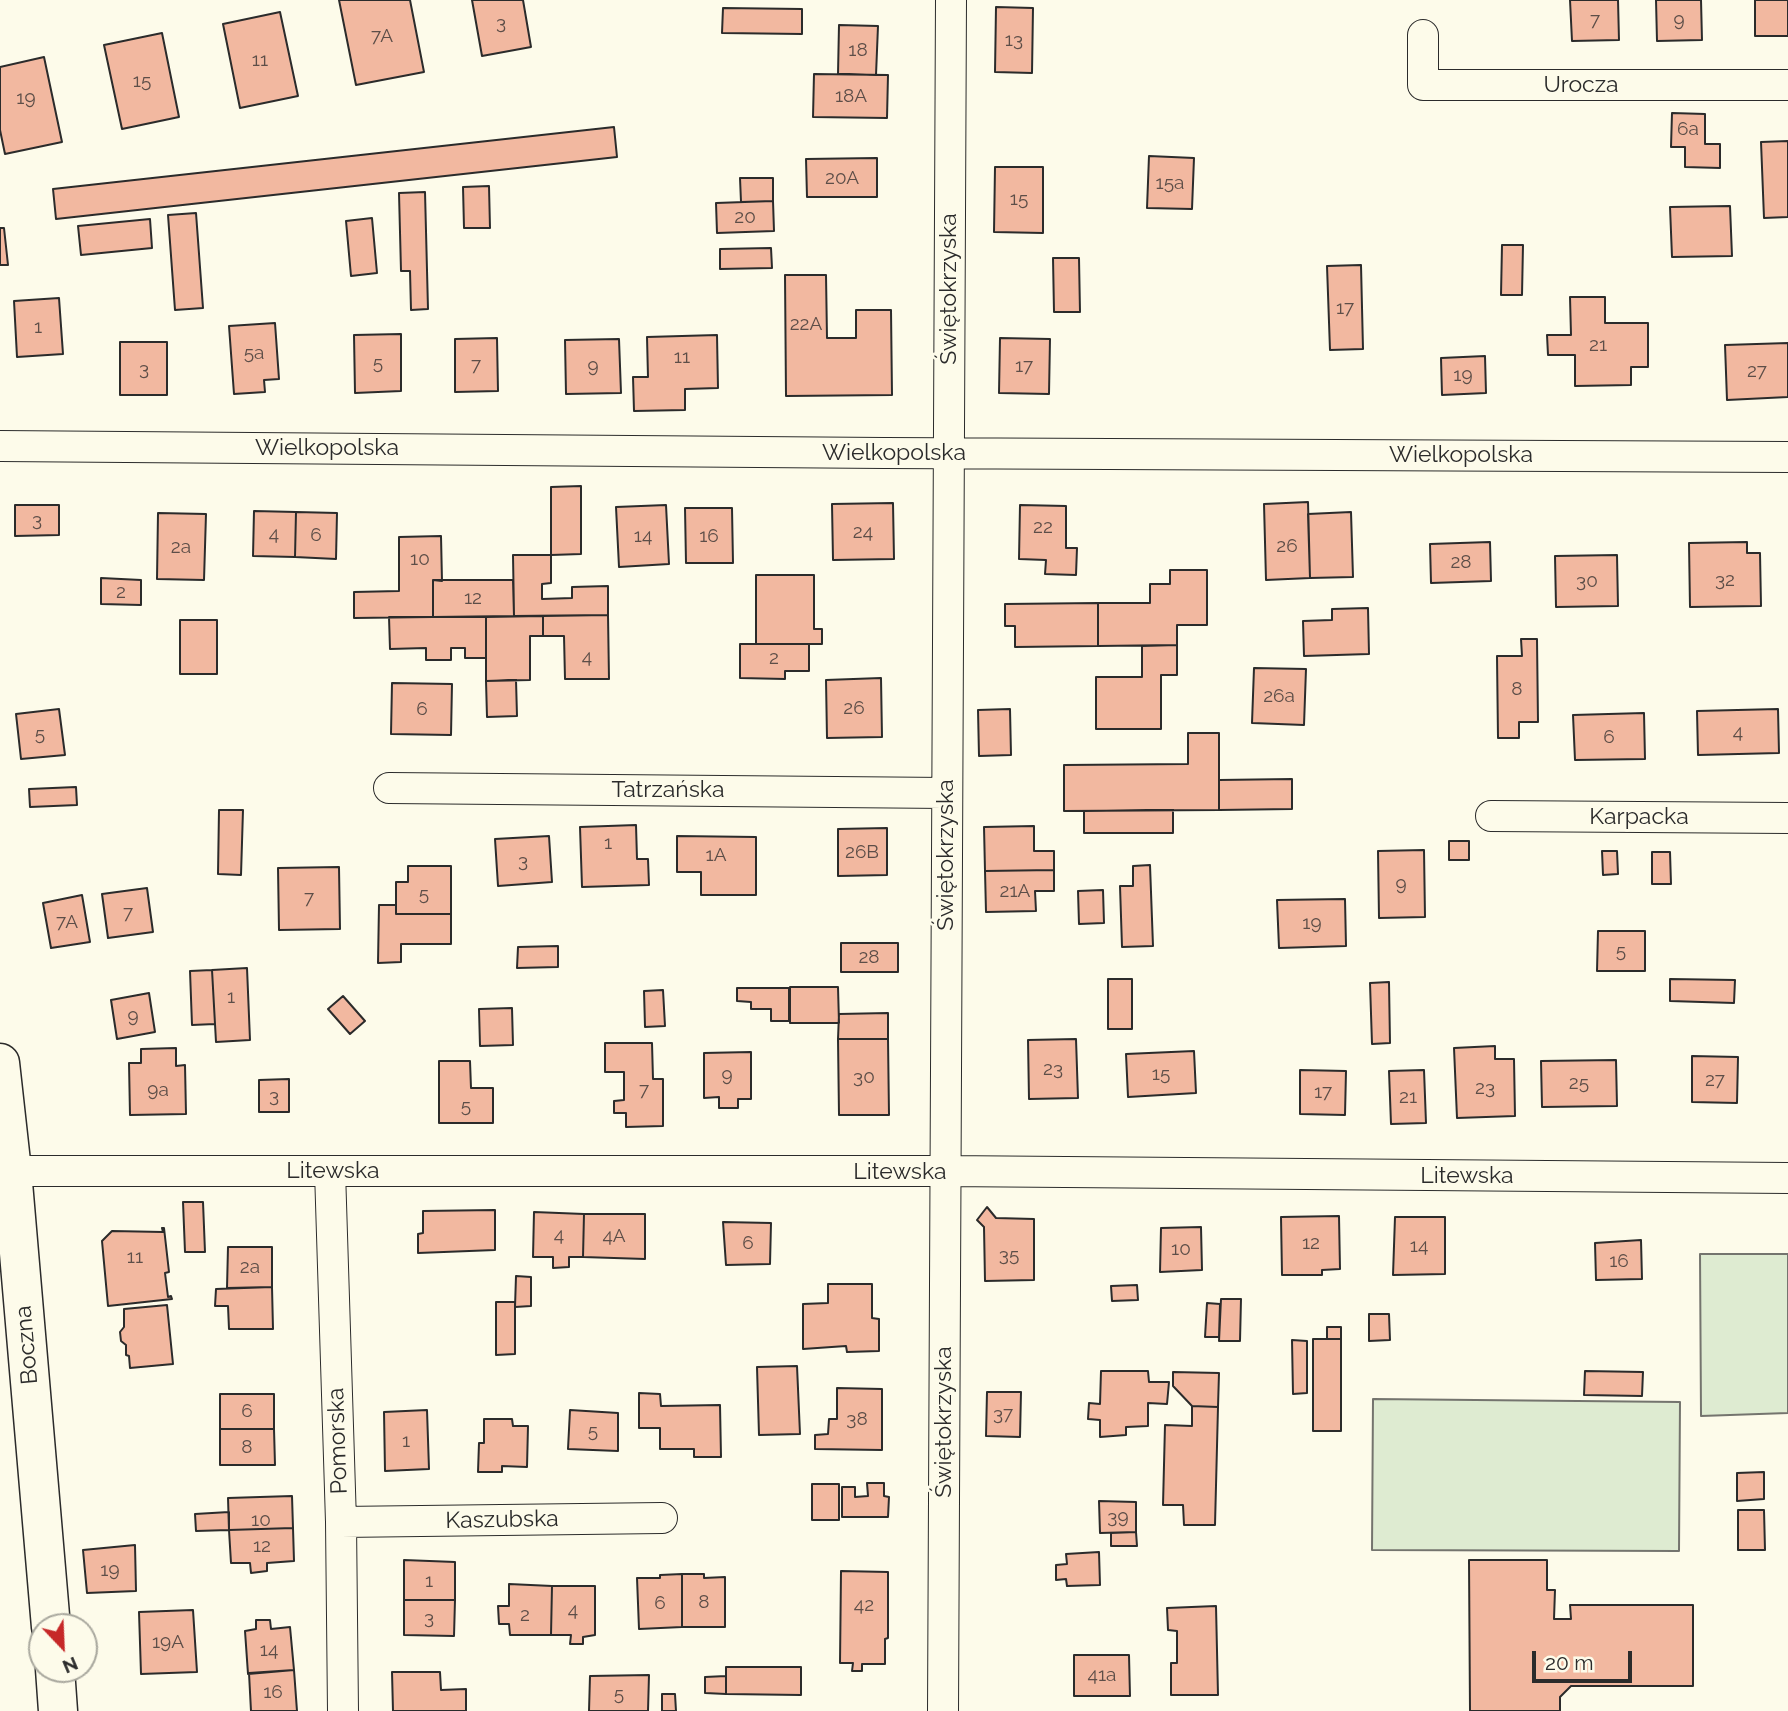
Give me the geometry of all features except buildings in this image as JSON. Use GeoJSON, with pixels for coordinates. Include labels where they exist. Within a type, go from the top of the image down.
{"type":"FeatureCollection","features":[{"type":"Feature","properties":{"kind":"street","name":"Świętokrzyska"},"geometry":{"type":"LineString","coordinates":[[943,1711],[951,0]]}},
{"type":"Feature","properties":{"kind":"street","name":"Urocza"},"geometry":{"type":"LineString","coordinates":[[1423,35],[1423,85],[1788,85]]}},
{"type":"Feature","properties":{"kind":"street","name":"Wielkopolska"},"geometry":{"type":"LineString","coordinates":[[0,446],[1788,457]]}},
{"type":"Feature","properties":{"kind":"street","name":"Tatrzańska"},"geometry":{"type":"LineString","coordinates":[[388,788],[946,793]]}},
{"type":"Feature","properties":{"kind":"street","name":"Karpacka"},"geometry":{"type":"LineString","coordinates":[[1491,817],[1788,818]]}},
{"type":"Feature","properties":{"kind":"street","name":"Boczna"},"geometry":{"type":"LineString","coordinates":[[0,1063],[6,1171],[50,1613]]}},
{"type":"Feature","properties":{"kind":"street","name":"Litewska"},"geometry":{"type":"LineString","coordinates":[[6,1171],[945,1171],[1788,1178]]}},
{"type":"Feature","properties":{"kind":"street","name":"Pomorska"},"geometry":{"type":"LineString","coordinates":[[330,1171],[341,1522],[343,1711]]}},
{"type":"Feature","properties":{"kind":"street","name":"Kaszubska"},"geometry":{"type":"LineString","coordinates":[[341,1522],[662,1518]]}},
{"type":"Feature","properties":{"kind":"street"},"geometry":{"type":"LineString","coordinates":[[56,1683],[58,1711]]}},
{"type":"Feature","properties":{"kind":"green space"},"geometry":{"type":"Polygon","coordinates":[[[1700,1254],[1788,1254],[1788,1413],[1701,1416],[1700,1254]]]}},
{"type":"Feature","properties":{"kind":"green space"},"geometry":{"type":"Polygon","coordinates":[[[1373,1399],[1680,1402],[1679,1551],[1372,1550],[1373,1399]]]}}]}
